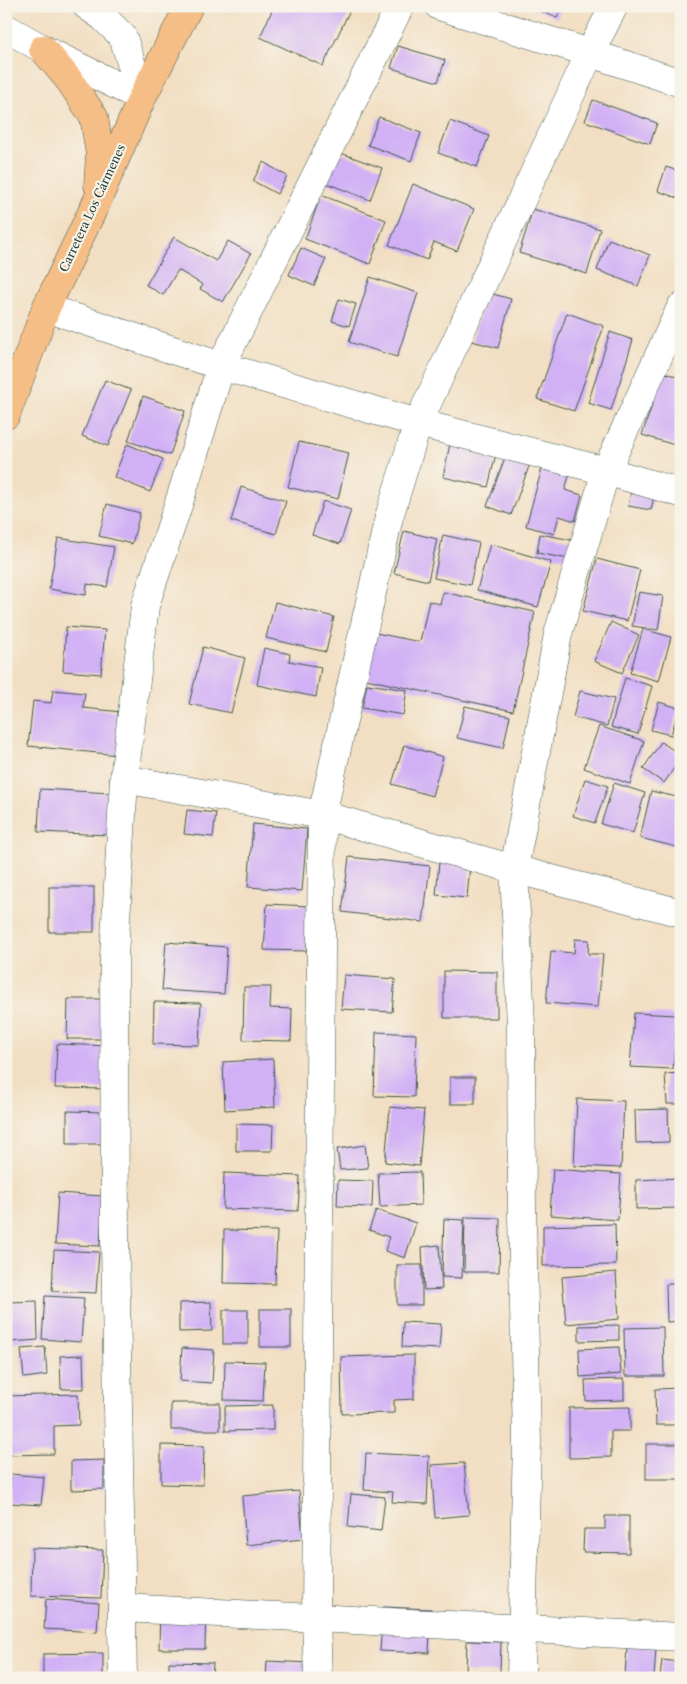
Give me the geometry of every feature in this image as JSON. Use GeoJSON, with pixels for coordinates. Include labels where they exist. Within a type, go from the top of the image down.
{"type":"FeatureCollection","features":[{"type":"Feature","properties":{"kind":"main road","name":"Carretera Los Cármenes"},"geometry":{"type":"LineString","coordinates":[[6,415],[46,308],[98,199],[142,98],[189,6]]}},
{"type":"Feature","properties":{"kind":"main road"},"geometry":{"type":"LineString","coordinates":[[43,49],[69,80],[94,117],[100,155],[98,199]]}},
{"type":"Feature","properties":{"kind":"street"},"geometry":{"type":"LineString","coordinates":[[87,6],[123,37],[142,98]]}},
{"type":"Feature","properties":{"kind":"street"},"geometry":{"type":"LineString","coordinates":[[123,1678],[115,1253],[114,957],[124,779],[145,606],[222,366],[400,6]]}},
{"type":"Feature","properties":{"kind":"street"},"geometry":{"type":"LineString","coordinates":[[439,6],[681,83]]}},
{"type":"Feature","properties":{"kind":"street"},"geometry":{"type":"LineString","coordinates":[[318,1678],[316,1618],[322,815],[389,517],[418,423],[590,53],[614,6]]}},
{"type":"Feature","properties":{"kind":"street"},"geometry":{"type":"LineString","coordinates":[[6,28],[43,49],[142,98]]}},
{"type":"Feature","properties":{"kind":"street"},"geometry":{"type":"LineString","coordinates":[[521,1678],[527,1442],[522,1215],[521,1026],[514,869],[558,634],[606,471],[681,307]]}},
{"type":"Feature","properties":{"kind":"street"},"geometry":{"type":"LineString","coordinates":[[46,308],[222,366],[418,423],[606,471],[681,493]]}},
{"type":"Feature","properties":{"kind":"street"},"geometry":{"type":"LineString","coordinates":[[124,779],[322,815],[514,869],[681,913]]}},
{"type":"Feature","properties":{"kind":"street"},"geometry":{"type":"LineString","coordinates":[[122,1608],[681,1637]]}},
{"type":"Feature","properties":{"kind":"building"},"geometry":{"type":"Polygon","coordinates":[[[274,6],[352,6],[323,66],[260,37],[274,6]]]}},
{"type":"Feature","properties":{"kind":"building"},"geometry":{"type":"Polygon","coordinates":[[[529,6],[562,6],[557,18],[529,6]]]}},
{"type":"Feature","properties":{"kind":"building"},"geometry":{"type":"Polygon","coordinates":[[[398,46],[445,60],[438,82],[391,68],[398,46]]]}},
{"type":"Feature","properties":{"kind":"building"},"geometry":{"type":"Polygon","coordinates":[[[593,100],[657,123],[650,144],[585,121],[593,100]]]}},
{"type":"Feature","properties":{"kind":"building"},"geometry":{"type":"Polygon","coordinates":[[[379,117],[421,133],[411,161],[368,145],[379,117]]]}},
{"type":"Feature","properties":{"kind":"building"},"geometry":{"type":"Polygon","coordinates":[[[450,121],[489,136],[477,167],[438,153],[450,121]]]}},
{"type":"Feature","properties":{"kind":"building"},"geometry":{"type":"Polygon","coordinates":[[[338,152],[382,168],[370,200],[326,183],[338,152]]]}},
{"type":"Feature","properties":{"kind":"building"},"geometry":{"type":"Polygon","coordinates":[[[263,162],[287,176],[277,194],[253,181],[263,162]]]}},
{"type":"Feature","properties":{"kind":"building"},"geometry":{"type":"Polygon","coordinates":[[[666,167],[681,172],[680,199],[658,191],[666,167]]]}},
{"type":"Feature","properties":{"kind":"building"},"geometry":{"type":"Polygon","coordinates":[[[413,184],[474,209],[457,251],[434,242],[427,260],[389,245],[413,184]]]}},
{"type":"Feature","properties":{"kind":"building"},"geometry":{"type":"Polygon","coordinates":[[[321,195],[386,220],[370,264],[305,239],[321,195]]]}},
{"type":"Feature","properties":{"kind":"building"},"geometry":{"type":"Polygon","coordinates":[[[533,209],[600,229],[587,274],[519,253],[533,209]]]}},
{"type":"Feature","properties":{"kind":"building"},"geometry":{"type":"Polygon","coordinates":[[[174,237],[216,261],[228,241],[251,254],[223,302],[200,289],[203,285],[178,270],[163,295],[146,285],[174,237]]]}},
{"type":"Feature","properties":{"kind":"building"},"geometry":{"type":"Polygon","coordinates":[[[609,239],[650,255],[638,286],[597,270],[609,239]]]}},
{"type":"Feature","properties":{"kind":"building"},"geometry":{"type":"Polygon","coordinates":[[[301,248],[326,259],[314,286],[289,275],[301,248]]]}},
{"type":"Feature","properties":{"kind":"building"},"geometry":{"type":"Polygon","coordinates":[[[370,277],[418,293],[397,357],[349,342],[370,277]]]}},
{"type":"Feature","properties":{"kind":"building"},"geometry":{"type":"Polygon","coordinates":[[[486,292],[511,299],[498,348],[472,341],[486,292]]]}},
{"type":"Feature","properties":{"kind":"building"},"geometry":{"type":"Polygon","coordinates":[[[339,299],[356,304],[349,326],[332,321],[339,299]]]}},
{"type":"Feature","properties":{"kind":"building"},"geometry":{"type":"Polygon","coordinates":[[[567,313],[604,326],[574,411],[537,399],[567,313]]]}},
{"type":"Feature","properties":{"kind":"building"},"geometry":{"type":"Polygon","coordinates":[[[610,332],[633,340],[611,410],[588,403],[610,332]]]}},
{"type":"Feature","properties":{"kind":"building"},"geometry":{"type":"Polygon","coordinates":[[[663,372],[681,378],[681,447],[642,435],[663,372]]]}},
{"type":"Feature","properties":{"kind":"building"},"geometry":{"type":"Polygon","coordinates":[[[105,380],[131,390],[108,446],[82,436],[105,380]]]}},
{"type":"Feature","properties":{"kind":"building"},"geometry":{"type":"Polygon","coordinates":[[[143,396],[185,411],[170,455],[128,441],[143,396]]]}},
{"type":"Feature","properties":{"kind":"building"},"geometry":{"type":"Polygon","coordinates":[[[299,442],[349,453],[338,499],[288,487],[299,442]]]}},
{"type":"Feature","properties":{"kind":"building"},"geometry":{"type":"Polygon","coordinates":[[[127,444],[163,459],[150,492],[114,477],[127,444]]]}},
{"type":"Feature","properties":{"kind":"building"},"geometry":{"type":"Polygon","coordinates":[[[450,444],[496,454],[488,487],[443,477],[450,444]]]}},
{"type":"Feature","properties":{"kind":"building"},"geometry":{"type":"Polygon","coordinates":[[[510,444],[534,453],[511,515],[487,506],[510,444]]]}},
{"type":"Feature","properties":{"kind":"building"},"geometry":{"type":"Polygon","coordinates":[[[546,454],[573,462],[565,490],[582,495],[575,521],[559,516],[554,534],[526,526],[546,454]]]}},
{"type":"Feature","properties":{"kind":"building"},"geometry":{"type":"Polygon","coordinates":[[[634,477],[657,482],[651,510],[628,506],[634,477]]]}},
{"type":"Feature","properties":{"kind":"building"},"geometry":{"type":"Polygon","coordinates":[[[241,487],[286,501],[276,534],[231,521],[241,487]]]}},
{"type":"Feature","properties":{"kind":"building"},"geometry":{"type":"Polygon","coordinates":[[[323,501],[351,510],[340,544],[312,535],[323,501]]]}},
{"type":"Feature","properties":{"kind":"building"},"geometry":{"type":"Polygon","coordinates":[[[107,504],[140,513],[132,544],[99,536],[107,504]]]}},
{"type":"Feature","properties":{"kind":"building"},"geometry":{"type":"Polygon","coordinates":[[[404,531],[437,539],[428,581],[394,573],[404,531]]]}},
{"type":"Feature","properties":{"kind":"building"},"geometry":{"type":"Polygon","coordinates":[[[540,534],[572,540],[569,559],[537,553],[540,534]]]}},
{"type":"Feature","properties":{"kind":"building"},"geometry":{"type":"Polygon","coordinates":[[[443,535],[479,543],[470,585],[434,578],[443,535]]]}},
{"type":"Feature","properties":{"kind":"building"},"geometry":{"type":"Polygon","coordinates":[[[58,538],[114,547],[107,587],[87,584],[86,595],[49,589],[58,538]]]}},
{"type":"Feature","properties":{"kind":"building"},"geometry":{"type":"Polygon","coordinates":[[[490,544],[551,562],[538,607],[477,590],[490,544]]]}},
{"type":"Feature","properties":{"kind":"building"},"geometry":{"type":"Polygon","coordinates":[[[597,559],[640,570],[627,621],[583,611],[597,559]]]}},
{"type":"Feature","properties":{"kind":"building"},"geometry":{"type":"Polygon","coordinates":[[[443,592],[535,612],[513,711],[366,679],[376,633],[420,642],[429,601],[440,604],[443,592]]]}},
{"type":"Feature","properties":{"kind":"building"},"geometry":{"type":"Polygon","coordinates":[[[639,592],[663,596],[658,630],[632,626],[639,592]]]}},
{"type":"Feature","properties":{"kind":"building"},"geometry":{"type":"Polygon","coordinates":[[[275,602],[334,617],[326,652],[266,638],[275,602]]]}},
{"type":"Feature","properties":{"kind":"building"},"geometry":{"type":"Polygon","coordinates":[[[611,622],[639,635],[622,673],[594,661],[611,622]]]}},
{"type":"Feature","properties":{"kind":"building"},"geometry":{"type":"Polygon","coordinates":[[[66,627],[105,630],[101,674],[63,671],[66,627]]]}},
{"type":"Feature","properties":{"kind":"building"},"geometry":{"type":"Polygon","coordinates":[[[643,629],[671,637],[659,681],[630,673],[643,629]]]}},
{"type":"Feature","properties":{"kind":"building"},"geometry":{"type":"Polygon","coordinates":[[[203,647],[245,658],[231,713],[189,704],[203,647]]]}},
{"type":"Feature","properties":{"kind":"building"},"geometry":{"type":"Polygon","coordinates":[[[264,648],[290,654],[289,661],[321,667],[316,697],[257,685],[264,648]]]}},
{"type":"Feature","properties":{"kind":"building"},"geometry":{"type":"Polygon","coordinates":[[[625,678],[652,686],[638,734],[611,727],[625,678]]]}},
{"type":"Feature","properties":{"kind":"building"},"geometry":{"type":"Polygon","coordinates":[[[367,684],[407,690],[403,715],[362,708],[367,684]]]}},
{"type":"Feature","properties":{"kind":"building"},"geometry":{"type":"Polygon","coordinates":[[[53,690],[85,693],[83,708],[122,712],[118,755],[28,746],[33,701],[51,703],[53,690]]]}},
{"type":"Feature","properties":{"kind":"building"},"geometry":{"type":"Polygon","coordinates":[[[580,691],[614,699],[607,726],[573,717],[580,691]]]}},
{"type":"Feature","properties":{"kind":"building"},"geometry":{"type":"Polygon","coordinates":[[[659,702],[679,708],[671,735],[651,730],[659,702]]]}},
{"type":"Feature","properties":{"kind":"building"},"geometry":{"type":"Polygon","coordinates":[[[465,706],[510,716],[503,748],[457,738],[465,706]]]}},
{"type":"Feature","properties":{"kind":"building"},"geometry":{"type":"Polygon","coordinates":[[[599,726],[644,741],[630,784],[584,768],[599,726]]]}},
{"type":"Feature","properties":{"kind":"building"},"geometry":{"type":"Polygon","coordinates":[[[661,742],[681,755],[681,758],[664,783],[643,769],[661,742]]]}},
{"type":"Feature","properties":{"kind":"building"},"geometry":{"type":"Polygon","coordinates":[[[404,745],[443,757],[432,796],[392,784],[404,745]]]}},
{"type":"Feature","properties":{"kind":"building"},"geometry":{"type":"Polygon","coordinates":[[[585,779],[608,786],[595,823],[573,816],[585,779]]]}},
{"type":"Feature","properties":{"kind":"building"},"geometry":{"type":"Polygon","coordinates":[[[614,783],[645,793],[633,833],[601,824],[614,783]]]}},
{"type":"Feature","properties":{"kind":"building"},"geometry":{"type":"Polygon","coordinates":[[[40,789],[111,793],[109,835],[38,832],[40,789]]]}},
{"type":"Feature","properties":{"kind":"building"},"geometry":{"type":"Polygon","coordinates":[[[651,791],[681,798],[681,848],[640,838],[651,791]]]}},
{"type":"Feature","properties":{"kind":"building"},"geometry":{"type":"Polygon","coordinates":[[[187,810],[216,813],[213,837],[184,834],[187,810]]]}},
{"type":"Feature","properties":{"kind":"building"},"geometry":{"type":"Polygon","coordinates":[[[253,824],[307,829],[302,891],[248,887],[253,824]]]}},
{"type":"Feature","properties":{"kind":"building"},"geometry":{"type":"Polygon","coordinates":[[[349,857],[430,866],[423,922],[342,912],[349,857]]]}},
{"type":"Feature","properties":{"kind":"building"},"geometry":{"type":"Polygon","coordinates":[[[439,862],[470,865],[467,898],[436,895],[439,862]]]}},
{"type":"Feature","properties":{"kind":"building"},"geometry":{"type":"Polygon","coordinates":[[[49,887],[94,887],[94,932],[49,932],[49,887]]]}},
{"type":"Feature","properties":{"kind":"building"},"geometry":{"type":"Polygon","coordinates":[[[267,904],[309,906],[307,951],[264,950],[267,904]]]}},
{"type":"Feature","properties":{"kind":"building"},"geometry":{"type":"Polygon","coordinates":[[[575,939],[589,940],[588,954],[603,954],[598,1007],[546,1003],[551,951],[574,953],[575,939]]]}},
{"type":"Feature","properties":{"kind":"building"},"geometry":{"type":"Polygon","coordinates":[[[166,942],[227,947],[224,994],[162,990],[166,942]]]}},
{"type":"Feature","properties":{"kind":"building"},"geometry":{"type":"Polygon","coordinates":[[[444,971],[497,972],[497,1018],[444,1018],[444,971]]]}},
{"type":"Feature","properties":{"kind":"building"},"geometry":{"type":"Polygon","coordinates":[[[344,975],[395,979],[392,1012],[341,1009],[344,975]]]}},
{"type":"Feature","properties":{"kind":"building"},"geometry":{"type":"Polygon","coordinates":[[[244,987],[271,987],[270,1008],[292,1009],[291,1041],[243,1040],[244,987]]]}},
{"type":"Feature","properties":{"kind":"building"},"geometry":{"type":"Polygon","coordinates":[[[68,999],[111,999],[111,1039],[67,1039],[68,999]]]}},
{"type":"Feature","properties":{"kind":"building"},"geometry":{"type":"Polygon","coordinates":[[[154,1002],[201,1003],[199,1045],[153,1044],[154,1002]]]}},
{"type":"Feature","properties":{"kind":"building"},"geometry":{"type":"Polygon","coordinates":[[[634,1013],[677,1015],[673,1069],[630,1067],[634,1013]]]}},
{"type":"Feature","properties":{"kind":"building"},"geometry":{"type":"Polygon","coordinates":[[[376,1032],[416,1034],[414,1097],[374,1096],[376,1032]]]}},
{"type":"Feature","properties":{"kind":"building"},"geometry":{"type":"Polygon","coordinates":[[[57,1044],[110,1046],[108,1089],[55,1088],[57,1044]]]}},
{"type":"Feature","properties":{"kind":"building"},"geometry":{"type":"Polygon","coordinates":[[[273,1059],[275,1107],[225,1110],[223,1062],[273,1059]]]}},
{"type":"Feature","properties":{"kind":"building"},"geometry":{"type":"Polygon","coordinates":[[[681,1073],[681,1104],[667,1104],[665,1074],[681,1073]]]}},
{"type":"Feature","properties":{"kind":"building"},"geometry":{"type":"Polygon","coordinates":[[[450,1077],[475,1077],[475,1104],[450,1104],[450,1077]]]}},
{"type":"Feature","properties":{"kind":"building"},"geometry":{"type":"Polygon","coordinates":[[[577,1099],[624,1101],[621,1168],[574,1166],[577,1099]]]}},
{"type":"Feature","properties":{"kind":"building"},"geometry":{"type":"Polygon","coordinates":[[[390,1107],[424,1110],[419,1166],[385,1162],[390,1107]]]}},
{"type":"Feature","properties":{"kind":"building"},"geometry":{"type":"Polygon","coordinates":[[[668,1109],[669,1142],[636,1143],[635,1110],[668,1109]]]}},
{"type":"Feature","properties":{"kind":"building"},"geometry":{"type":"Polygon","coordinates":[[[67,1111],[105,1112],[104,1144],[67,1144],[67,1111]]]}},
{"type":"Feature","properties":{"kind":"building"},"geometry":{"type":"Polygon","coordinates":[[[236,1124],[273,1125],[272,1151],[236,1151],[236,1124]]]}},
{"type":"Feature","properties":{"kind":"building"},"geometry":{"type":"Polygon","coordinates":[[[365,1145],[368,1168],[340,1170],[337,1149],[365,1145]]]}},
{"type":"Feature","properties":{"kind":"building"},"geometry":{"type":"Polygon","coordinates":[[[553,1169],[621,1174],[618,1220],[550,1215],[553,1169]]]}},
{"type":"Feature","properties":{"kind":"building"},"geometry":{"type":"Polygon","coordinates":[[[420,1172],[421,1205],[380,1207],[378,1173],[420,1172]]]}},
{"type":"Feature","properties":{"kind":"building"},"geometry":{"type":"Polygon","coordinates":[[[224,1173],[300,1176],[298,1211],[223,1209],[224,1173]]]}},
{"type":"Feature","properties":{"kind":"building"},"geometry":{"type":"Polygon","coordinates":[[[681,1178],[681,1208],[636,1209],[636,1180],[681,1178]]]}},
{"type":"Feature","properties":{"kind":"building"},"geometry":{"type":"Polygon","coordinates":[[[338,1180],[373,1181],[372,1207],[337,1206],[338,1180]]]}},
{"type":"Feature","properties":{"kind":"building"},"geometry":{"type":"Polygon","coordinates":[[[58,1193],[103,1196],[100,1246],[55,1244],[58,1193]]]}},
{"type":"Feature","properties":{"kind":"building"},"geometry":{"type":"Polygon","coordinates":[[[376,1210],[416,1223],[405,1258],[385,1251],[389,1237],[369,1230],[376,1210]]]}},
{"type":"Feature","properties":{"kind":"building"},"geometry":{"type":"Polygon","coordinates":[[[465,1217],[500,1218],[499,1272],[464,1272],[465,1217]]]}},
{"type":"Feature","properties":{"kind":"building"},"geometry":{"type":"Polygon","coordinates":[[[444,1219],[464,1220],[462,1278],[442,1277],[444,1219]]]}},
{"type":"Feature","properties":{"kind":"building"},"geometry":{"type":"Polygon","coordinates":[[[615,1224],[616,1265],[543,1266],[543,1226],[615,1224]]]}},
{"type":"Feature","properties":{"kind":"building"},"geometry":{"type":"Polygon","coordinates":[[[224,1230],[277,1231],[275,1284],[223,1283],[224,1230]]]}},
{"type":"Feature","properties":{"kind":"building"},"geometry":{"type":"Polygon","coordinates":[[[439,1245],[442,1289],[424,1290],[422,1247],[439,1245]]]}},
{"type":"Feature","properties":{"kind":"building"},"geometry":{"type":"Polygon","coordinates":[[[54,1250],[99,1252],[96,1293],[52,1291],[54,1250]]]}},
{"type":"Feature","properties":{"kind":"building"},"geometry":{"type":"Polygon","coordinates":[[[397,1265],[422,1265],[422,1305],[397,1305],[397,1265]]]}},
{"type":"Feature","properties":{"kind":"building"},"geometry":{"type":"Polygon","coordinates":[[[616,1272],[619,1319],[566,1324],[562,1277],[616,1272]]]}},
{"type":"Feature","properties":{"kind":"building"},"geometry":{"type":"Polygon","coordinates":[[[666,1284],[681,1284],[681,1321],[667,1322],[666,1284]]]}},
{"type":"Feature","properties":{"kind":"building"},"geometry":{"type":"Polygon","coordinates":[[[45,1296],[84,1298],[81,1342],[42,1339],[45,1296]]]}},
{"type":"Feature","properties":{"kind":"building"},"geometry":{"type":"Polygon","coordinates":[[[37,1301],[38,1340],[11,1342],[10,1302],[37,1301]]]}},
{"type":"Feature","properties":{"kind":"building"},"geometry":{"type":"Polygon","coordinates":[[[211,1302],[212,1331],[179,1332],[179,1303],[211,1302]]]}},
{"type":"Feature","properties":{"kind":"building"},"geometry":{"type":"Polygon","coordinates":[[[260,1309],[291,1309],[291,1347],[260,1347],[260,1309]]]}},
{"type":"Feature","properties":{"kind":"building"},"geometry":{"type":"Polygon","coordinates":[[[223,1310],[248,1310],[248,1344],[223,1344],[223,1310]]]}},
{"type":"Feature","properties":{"kind":"building"},"geometry":{"type":"Polygon","coordinates":[[[403,1322],[441,1324],[439,1349],[402,1347],[403,1322]]]}},
{"type":"Feature","properties":{"kind":"building"},"geometry":{"type":"Polygon","coordinates":[[[619,1325],[619,1340],[579,1341],[579,1326],[619,1325]]]}},
{"type":"Feature","properties":{"kind":"building"},"geometry":{"type":"Polygon","coordinates":[[[663,1327],[664,1376],[625,1376],[624,1328],[663,1327]]]}},
{"type":"Feature","properties":{"kind":"building"},"geometry":{"type":"Polygon","coordinates":[[[45,1347],[47,1375],[24,1378],[21,1349],[45,1347]]]}},
{"type":"Feature","properties":{"kind":"building"},"geometry":{"type":"Polygon","coordinates":[[[619,1347],[621,1374],[580,1377],[579,1349],[619,1347]]]}},
{"type":"Feature","properties":{"kind":"building"},"geometry":{"type":"Polygon","coordinates":[[[182,1348],[214,1350],[212,1383],[180,1381],[182,1348]]]}},
{"type":"Feature","properties":{"kind":"building"},"geometry":{"type":"Polygon","coordinates":[[[83,1355],[84,1389],[61,1389],[60,1356],[83,1355]]]}},
{"type":"Feature","properties":{"kind":"building"},"geometry":{"type":"Polygon","coordinates":[[[414,1355],[414,1399],[394,1400],[394,1413],[342,1414],[341,1357],[414,1355]]]}},
{"type":"Feature","properties":{"kind":"building"},"geometry":{"type":"Polygon","coordinates":[[[225,1361],[265,1362],[263,1401],[224,1400],[225,1361]]]}},
{"type":"Feature","properties":{"kind":"building"},"geometry":{"type":"Polygon","coordinates":[[[624,1379],[624,1400],[586,1401],[585,1380],[624,1379]]]}},
{"type":"Feature","properties":{"kind":"building"},"geometry":{"type":"Polygon","coordinates":[[[681,1388],[681,1425],[656,1425],[655,1389],[681,1388]]]}},
{"type":"Feature","properties":{"kind":"building"},"geometry":{"type":"Polygon","coordinates":[[[78,1394],[79,1425],[54,1426],[54,1454],[6,1455],[6,1396],[78,1394]]]}},
{"type":"Feature","properties":{"kind":"building"},"geometry":{"type":"Polygon","coordinates":[[[171,1403],[220,1403],[220,1430],[171,1430],[171,1403]]]}},
{"type":"Feature","properties":{"kind":"building"},"geometry":{"type":"Polygon","coordinates":[[[273,1405],[273,1430],[225,1431],[225,1406],[273,1405]]]}},
{"type":"Feature","properties":{"kind":"building"},"geometry":{"type":"Polygon","coordinates":[[[630,1407],[630,1431],[611,1431],[611,1457],[569,1458],[569,1408],[630,1407]]]}},
{"type":"Feature","properties":{"kind":"building"},"geometry":{"type":"Polygon","coordinates":[[[646,1444],[681,1444],[681,1479],[646,1479],[646,1444]]]}},
{"type":"Feature","properties":{"kind":"building"},"geometry":{"type":"Polygon","coordinates":[[[161,1445],[204,1446],[203,1485],[161,1484],[161,1445]]]}},
{"type":"Feature","properties":{"kind":"building"},"geometry":{"type":"Polygon","coordinates":[[[366,1453],[429,1456],[427,1504],[392,1502],[393,1492],[364,1490],[366,1453]]]}},
{"type":"Feature","properties":{"kind":"building"},"geometry":{"type":"Polygon","coordinates":[[[104,1460],[104,1489],[71,1490],[71,1461],[104,1460]]]}},
{"type":"Feature","properties":{"kind":"building"},"geometry":{"type":"Polygon","coordinates":[[[464,1463],[469,1515],[435,1518],[431,1465],[464,1463]]]}},
{"type":"Feature","properties":{"kind":"building"},"geometry":{"type":"Polygon","coordinates":[[[11,1474],[44,1477],[41,1505],[9,1503],[11,1474]]]}},
{"type":"Feature","properties":{"kind":"building"},"geometry":{"type":"Polygon","coordinates":[[[299,1491],[303,1539],[246,1545],[242,1496],[299,1491]]]}},
{"type":"Feature","properties":{"kind":"building"},"geometry":{"type":"Polygon","coordinates":[[[351,1494],[385,1497],[381,1531],[348,1527],[351,1494]]]}},
{"type":"Feature","properties":{"kind":"building"},"geometry":{"type":"Polygon","coordinates":[[[605,1516],[629,1516],[629,1553],[583,1552],[584,1529],[605,1529],[605,1516]]]}},
{"type":"Feature","properties":{"kind":"building"},"geometry":{"type":"Polygon","coordinates":[[[32,1548],[103,1550],[101,1598],[31,1596],[32,1548]]]}},
{"type":"Feature","properties":{"kind":"building"},"geometry":{"type":"Polygon","coordinates":[[[46,1599],[99,1603],[97,1632],[44,1629],[46,1599]]]}},
{"type":"Feature","properties":{"kind":"building"},"geometry":{"type":"Polygon","coordinates":[[[160,1603],[206,1603],[205,1649],[159,1649],[160,1603]]]}},
{"type":"Feature","properties":{"kind":"building"},"geometry":{"type":"Polygon","coordinates":[[[383,1607],[431,1609],[429,1653],[380,1651],[383,1607]]]}},
{"type":"Feature","properties":{"kind":"building"},"geometry":{"type":"Polygon","coordinates":[[[628,1633],[657,1635],[654,1677],[625,1675],[628,1633]]]}},
{"type":"Feature","properties":{"kind":"building"},"geometry":{"type":"Polygon","coordinates":[[[467,1641],[501,1642],[500,1672],[466,1672],[467,1641]]]}},
{"type":"Feature","properties":{"kind":"building"},"geometry":{"type":"Polygon","coordinates":[[[103,1653],[103,1678],[43,1678],[43,1654],[103,1653]]]}},
{"type":"Feature","properties":{"kind":"building"},"geometry":{"type":"Polygon","coordinates":[[[662,1660],[681,1662],[681,1678],[660,1678],[662,1660]]]}},
{"type":"Feature","properties":{"kind":"building"},"geometry":{"type":"Polygon","coordinates":[[[267,1661],[310,1663],[309,1678],[266,1678],[267,1661]]]}},
{"type":"Feature","properties":{"kind":"building"},"geometry":{"type":"Polygon","coordinates":[[[169,1662],[213,1663],[212,1678],[169,1678],[169,1662]]]}}]}
